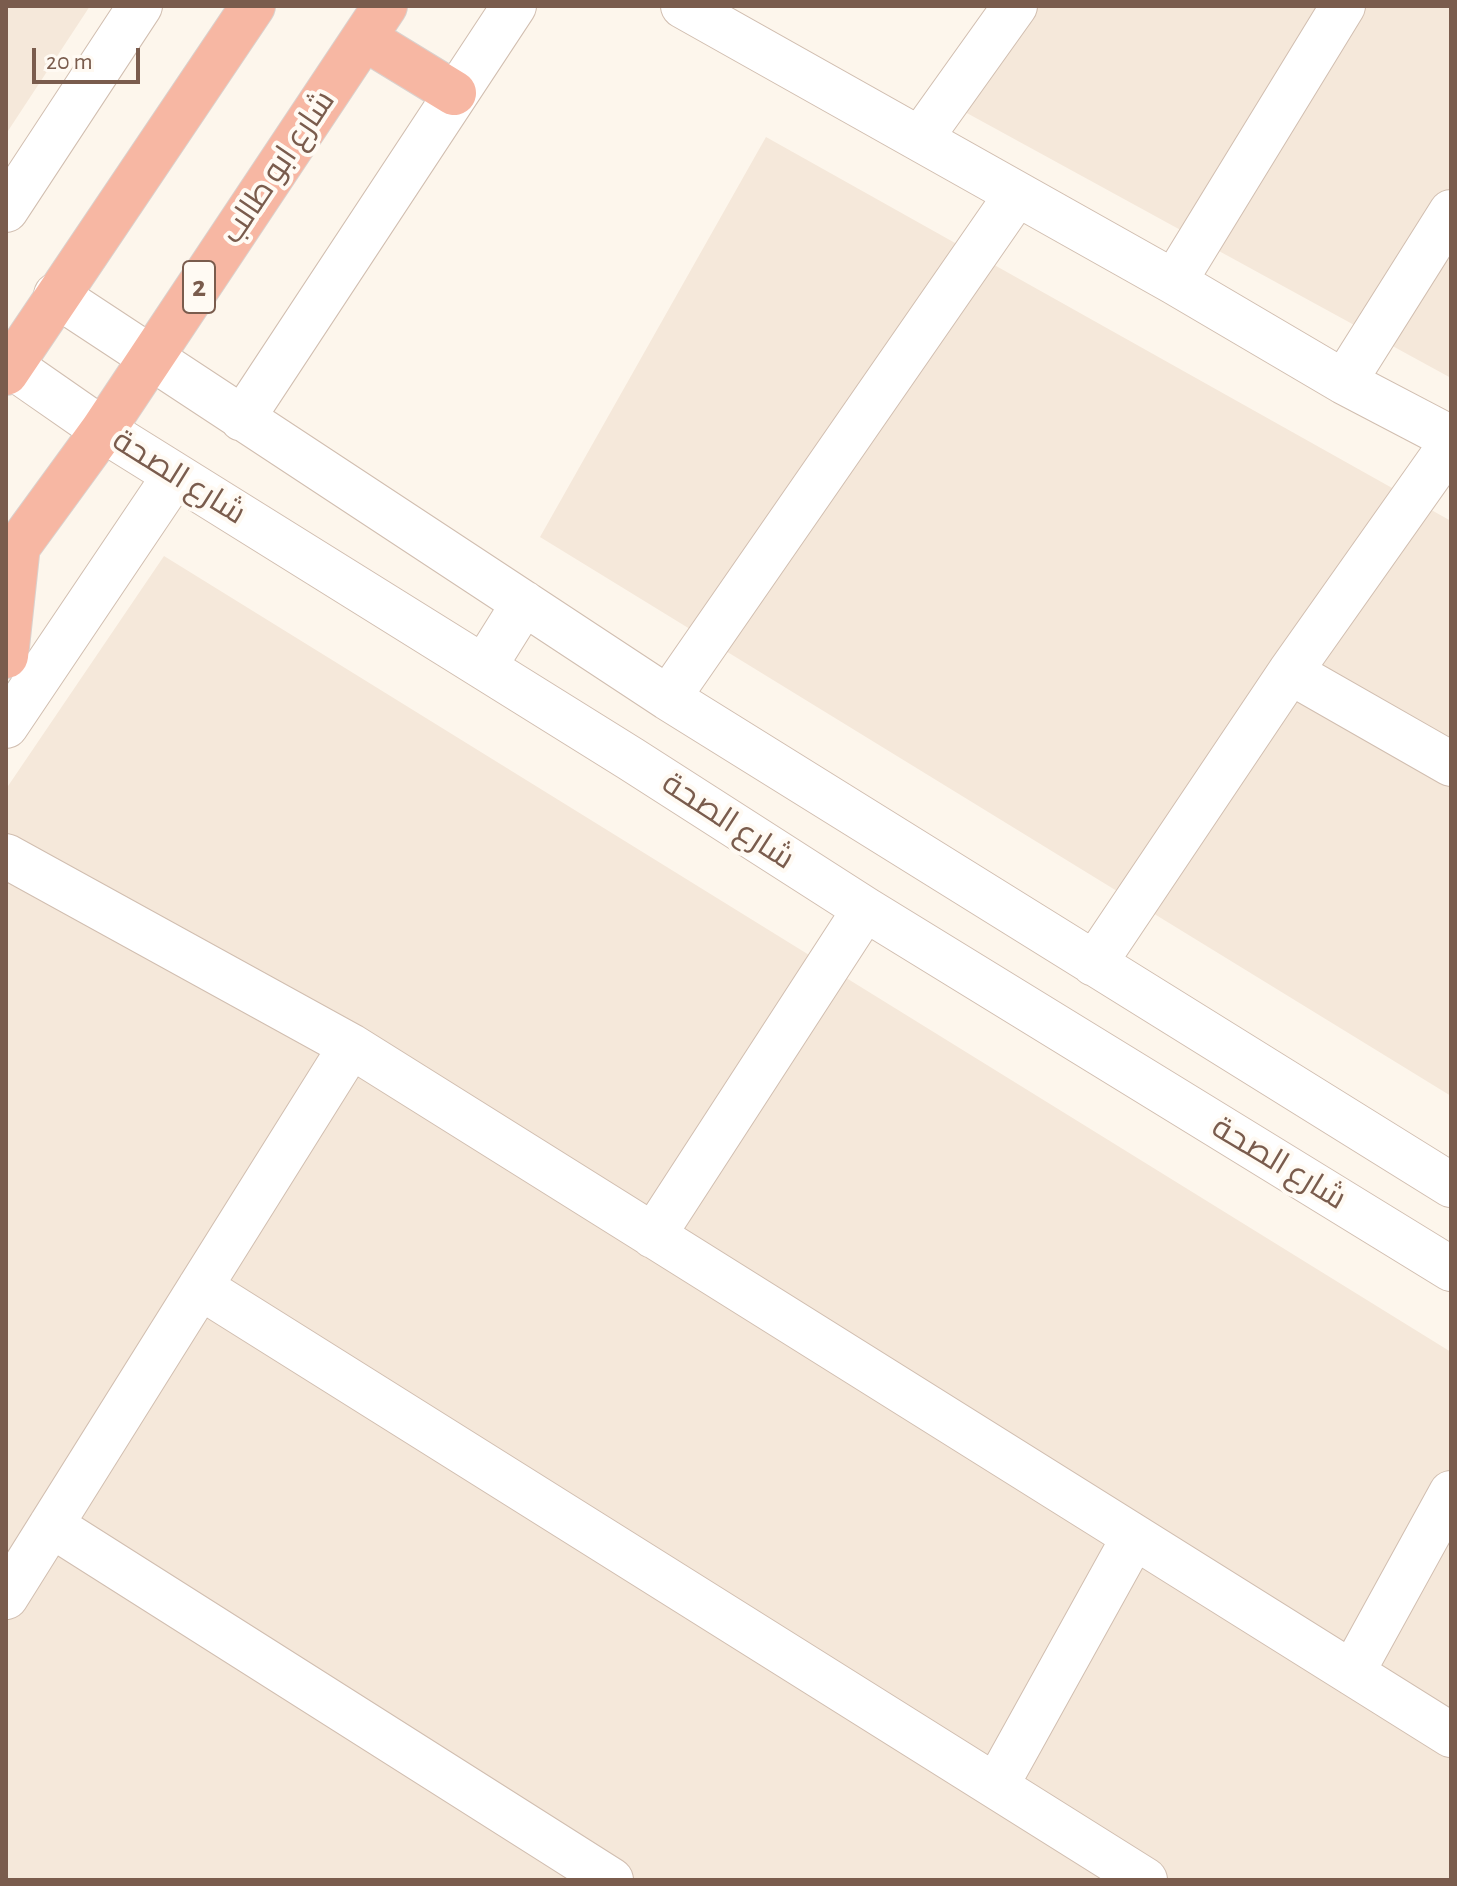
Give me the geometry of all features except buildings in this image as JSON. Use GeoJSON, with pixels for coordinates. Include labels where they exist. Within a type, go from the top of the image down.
{"type":"FeatureCollection","features":[{"type":"Feature","properties":{"kind":"highway"},"geometry":{"type":"LineString","coordinates":[[8,370],[253,6]]}},
{"type":"Feature","properties":{"kind":"highway"},"geometry":{"type":"LineString","coordinates":[[374,22],[454,93]]}},
{"type":"Feature","properties":{"kind":"highway","name":"شارع ابو طالب"},"geometry":{"type":"LineString","coordinates":[[12,554],[103,430],[374,22]]}},
{"type":"Feature","properties":{"kind":"highway"},"geometry":{"type":"LineString","coordinates":[[6,656],[12,554]]}},
{"type":"Feature","properties":{"kind":"street"},"geometry":{"type":"LineString","coordinates":[[6,210],[140,6]]}},
{"type":"Feature","properties":{"kind":"street"},"geometry":{"type":"LineString","coordinates":[[242,419],[514,6]]}},
{"type":"Feature","properties":{"kind":"street"},"geometry":{"type":"LineString","coordinates":[[683,6],[1451,441],[1290,672],[1094,964]]}},
{"type":"Feature","properties":{"kind":"street"},"geometry":{"type":"LineString","coordinates":[[920,139],[1015,6]]}},
{"type":"Feature","properties":{"kind":"street"},"geometry":{"type":"LineString","coordinates":[[1174,282],[1343,6]]}},
{"type":"Feature","properties":{"kind":"street"},"geometry":{"type":"LineString","coordinates":[[668,698],[1017,194]]}},
{"type":"Feature","properties":{"kind":"street"},"geometry":{"type":"LineString","coordinates":[[1344,382],[1451,212]]}},
{"type":"Feature","properties":{"kind":"street"},"geometry":{"type":"LineString","coordinates":[[56,295],[668,698],[1451,1185]]}},
{"type":"Feature","properties":{"kind":"street","name":"شارع الصحة"},"geometry":{"type":"LineString","coordinates":[[8,370],[865,909],[1451,1269]]}},
{"type":"Feature","properties":{"kind":"street"},"geometry":{"type":"LineString","coordinates":[[6,726],[175,475]]}},
{"type":"Feature","properties":{"kind":"street"},"geometry":{"type":"LineString","coordinates":[[484,667],[524,603]]}},
{"type":"Feature","properties":{"kind":"street"},"geometry":{"type":"LineString","coordinates":[[1290,672],[1451,764]]}},
{"type":"Feature","properties":{"kind":"street"},"geometry":{"type":"LineString","coordinates":[[6,856],[351,1046],[1451,1735]]}},
{"type":"Feature","properties":{"kind":"street"},"geometry":{"type":"LineString","coordinates":[[653,1236],[865,909]]}},
{"type":"Feature","properties":{"kind":"street"},"geometry":{"type":"LineString","coordinates":[[6,1597],[351,1046]]}},
{"type":"Feature","properties":{"kind":"street"},"geometry":{"type":"LineString","coordinates":[[200,1287],[1145,1880]]}},
{"type":"Feature","properties":{"kind":"street"},"geometry":{"type":"LineString","coordinates":[[1352,1673],[1451,1493]]}},
{"type":"Feature","properties":{"kind":"street"},"geometry":{"type":"LineString","coordinates":[[51,1525],[611,1880]]}},
{"type":"Feature","properties":{"kind":"street"},"geometry":{"type":"LineString","coordinates":[[996,1786],[1134,1537]]}},
{"type":"Feature","properties":{"kind":"shaded area"},"geometry":{"type":"Polygon","coordinates":[[[6,6],[90,6],[6,134],[6,6]]]}},
{"type":"Feature","properties":{"kind":"shaded area"},"geometry":{"type":"Polygon","coordinates":[[[1025,6],[1451,6],[1451,378],[954,106],[1025,6]]]}},
{"type":"Feature","properties":{"kind":"shaded area"},"geometry":{"type":"Polygon","coordinates":[[[766,137],[1451,521],[1451,1096],[540,537],[766,137]]]}},
{"type":"Feature","properties":{"kind":"shaded area"},"geometry":{"type":"Polygon","coordinates":[[[164,556],[1451,1352],[1451,1880],[6,1880],[6,789],[164,556]]]}}]}
